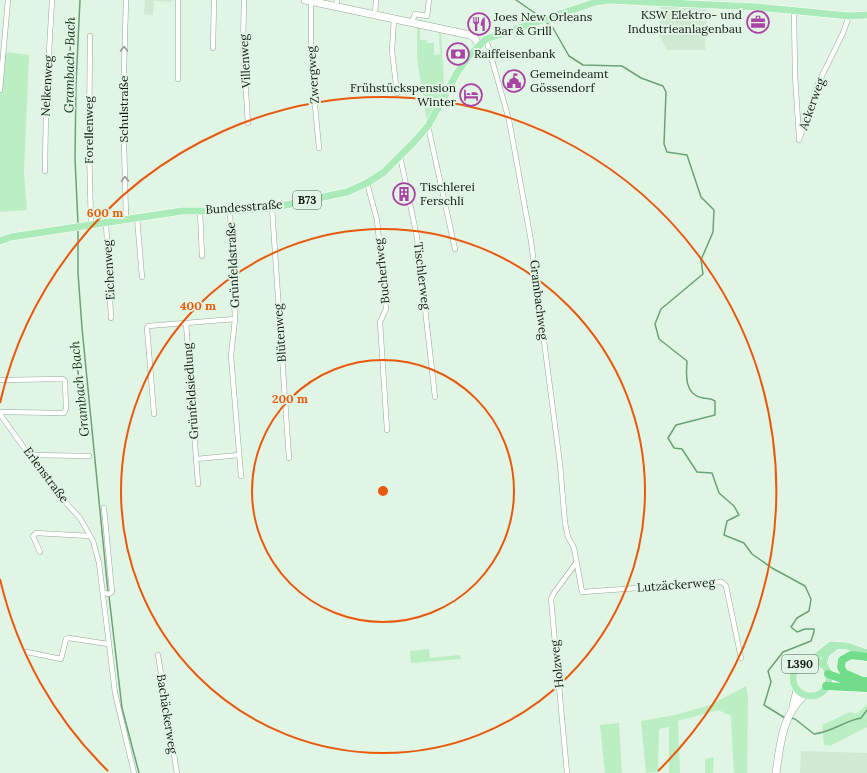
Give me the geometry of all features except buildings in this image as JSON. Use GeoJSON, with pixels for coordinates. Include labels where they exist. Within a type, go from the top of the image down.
{"type":"FeatureCollection","features":[{"type":"Feature","properties":{"kind":"highway"},"geometry":{"type":"LineString","coordinates":[[864,680],[844,673],[841,667],[842,660],[851,655],[867,657]]}},
{"type":"Feature","properties":{"kind":"highway"},"geometry":{"type":"LineString","coordinates":[[828,674],[842,679],[864,680]]}},
{"type":"Feature","properties":{"kind":"highway"},"geometry":{"type":"LineString","coordinates":[[826,686],[867,688]]}},
{"type":"Feature","properties":{"kind":"main road","name":"Bundesstraße"},"geometry":{"type":"LineString","coordinates":[[0,241],[11,237],[126,218],[200,210],[272,208],[347,192],[367,183],[384,172],[428,126],[457,73],[479,45],[486,39],[596,2],[610,0],[710,2],[849,16],[867,15]]}},
{"type":"Feature","properties":{"kind":"main road"},"geometry":{"type":"LineString","coordinates":[[308,1],[337,3],[375,14],[470,35],[474,37],[479,45]]}},
{"type":"Feature","properties":{"kind":"main road"},"geometry":{"type":"LineString","coordinates":[[839,646],[847,646],[867,653]]}},
{"type":"Feature","properties":{"kind":"main road","name":"L390"},"geometry":{"type":"LineString","coordinates":[[776,773],[782,736],[792,710],[797,690],[793,678],[795,669],[802,662],[812,660],[827,647],[839,646]]}},
{"type":"Feature","properties":{"kind":"main road","name":"L390"},"geometry":{"type":"LineString","coordinates":[[823,665],[826,654],[839,646]]}},
{"type":"Feature","properties":{"kind":"main road","name":"L390"},"geometry":{"type":"LineString","coordinates":[[797,690],[805,694],[818,694],[826,686],[828,674],[823,665],[812,660]]}},
{"type":"Feature","properties":{"kind":"main road","name":"L390"},"geometry":{"type":"LineString","coordinates":[[792,710],[805,694]]}},
{"type":"Feature","properties":{"kind":"street"},"geometry":{"type":"LineString","coordinates":[[0,90],[8,0]]}},
{"type":"Feature","properties":{"kind":"street","name":"Nelkenweg"},"geometry":{"type":"LineString","coordinates":[[44,171],[52,0]]}},
{"type":"Feature","properties":{"kind":"street","name":"Schulstraße"},"geometry":{"type":"LineString","coordinates":[[126,0],[123,104],[126,218]]}},
{"type":"Feature","properties":{"kind":"street"},"geometry":{"type":"LineString","coordinates":[[178,0],[178,79]]}},
{"type":"Feature","properties":{"kind":"street"},"geometry":{"type":"LineString","coordinates":[[214,0],[214,48]]}},
{"type":"Feature","properties":{"kind":"street","name":"Villenweg"},"geometry":{"type":"LineString","coordinates":[[244,0],[243,46],[248,123]]}},
{"type":"Feature","properties":{"kind":"street"},"geometry":{"type":"LineString","coordinates":[[375,14],[376,0]]}},
{"type":"Feature","properties":{"kind":"street"},"geometry":{"type":"LineString","coordinates":[[412,22],[415,14],[427,16],[429,0]]}},
{"type":"Feature","properties":{"kind":"street","name":"Zwergweg"},"geometry":{"type":"LineString","coordinates":[[308,1],[311,63],[319,148]]}},
{"type":"Feature","properties":{"kind":"street","name":"Ackerweg"},"geometry":{"type":"LineString","coordinates":[[794,11],[795,74],[799,140],[817,86],[843,33],[849,16]]}},
{"type":"Feature","properties":{"kind":"street"},"geometry":{"type":"LineString","coordinates":[[394,18],[392,50],[396,93]]}},
{"type":"Feature","properties":{"kind":"street","name":"Forellenweg"},"geometry":{"type":"LineString","coordinates":[[90,36],[89,144],[91,224]]}},
{"type":"Feature","properties":{"kind":"street","name":"Grambachweg"},"geometry":{"type":"LineString","coordinates":[[486,39],[510,120],[531,241],[560,464],[565,524],[568,537],[574,548],[576,563]]}},
{"type":"Feature","properties":{"kind":"street"},"geometry":{"type":"LineString","coordinates":[[428,126],[455,249]]}},
{"type":"Feature","properties":{"kind":"street","name":"Tischlerweg"},"geometry":{"type":"LineString","coordinates":[[400,156],[417,237],[435,397]]}},
{"type":"Feature","properties":{"kind":"street","name":"Bucherlweg"},"geometry":{"type":"LineString","coordinates":[[367,183],[377,220],[386,309],[380,322],[387,430]]}},
{"type":"Feature","properties":{"kind":"street","name":"Blütenweg"},"geometry":{"type":"LineString","coordinates":[[272,208],[289,458]]}},
{"type":"Feature","properties":{"kind":"street"},"geometry":{"type":"LineString","coordinates":[[200,210],[202,256]]}},
{"type":"Feature","properties":{"kind":"street","name":"Grünfeldstraße"},"geometry":{"type":"LineString","coordinates":[[230,210],[235,319],[231,356],[241,476]]}},
{"type":"Feature","properties":{"kind":"street"},"geometry":{"type":"LineString","coordinates":[[137,217],[142,277]]}},
{"type":"Feature","properties":{"kind":"street","name":"Eichenweg"},"geometry":{"type":"LineString","coordinates":[[106,222],[111,318]]}},
{"type":"Feature","properties":{"kind":"street"},"geometry":{"type":"LineString","coordinates":[[154,414],[147,328],[152,325],[235,319]]}},
{"type":"Feature","properties":{"kind":"street","name":"Grünfeldsiedlung"},"geometry":{"type":"LineString","coordinates":[[186,323],[198,484]]}},
{"type":"Feature","properties":{"kind":"street"},"geometry":{"type":"LineString","coordinates":[[0,380],[63,380],[65,381],[66,409],[64,413],[0,413]]}},
{"type":"Feature","properties":{"kind":"street","name":"Erlenstraße"},"geometry":{"type":"LineString","coordinates":[[0,413],[54,490],[80,518],[90,536],[99,563],[106,594],[108,644],[119,716],[134,773]]}},
{"type":"Feature","properties":{"kind":"street"},"geometry":{"type":"LineString","coordinates":[[30,455],[89,456]]}},
{"type":"Feature","properties":{"kind":"street"},"geometry":{"type":"LineString","coordinates":[[196,458],[239,455]]}},
{"type":"Feature","properties":{"kind":"street","name":"Erlenstraße"},"geometry":{"type":"LineString","coordinates":[[104,508],[112,592],[106,594]]}},
{"type":"Feature","properties":{"kind":"street"},"geometry":{"type":"LineString","coordinates":[[40,552],[33,536],[36,533],[90,536]]}},
{"type":"Feature","properties":{"kind":"street","name":"Lutzäckerweg"},"geometry":{"type":"LineString","coordinates":[[576,563],[582,592],[722,582],[726,586],[741,658]]}},
{"type":"Feature","properties":{"kind":"street","name":"Holzweg"},"geometry":{"type":"LineString","coordinates":[[568,773],[551,599],[576,563]]}},
{"type":"Feature","properties":{"kind":"street"},"geometry":{"type":"LineString","coordinates":[[27,652],[61,659],[66,639],[69,638],[108,644]]}},
{"type":"Feature","properties":{"kind":"street","name":"Bachäckerweg"},"geometry":{"type":"LineString","coordinates":[[158,655],[177,773]]}},
{"type":"Feature","properties":{"kind":"shaded area"},"geometry":{"type":"Polygon","coordinates":[[[145,0],[172,0],[172,2],[154,1],[153,15],[144,14],[145,0]]]}},
{"type":"Feature","properties":{"kind":"shaded area"},"geometry":{"type":"Polygon","coordinates":[[[660,4],[707,7],[705,50],[667,50],[659,35],[660,4]]]}},
{"type":"Feature","properties":{"kind":"shaded area"},"geometry":{"type":"Polygon","coordinates":[[[801,751],[867,753],[867,773],[800,773],[801,751]]]}},
{"type":"Feature","properties":{"kind":"green space"},"geometry":{"type":"Polygon","coordinates":[[[417,26],[420,26],[420,40],[427,40],[427,43],[434,43],[434,55],[440,54],[439,31],[441,32],[444,84],[446,86],[427,122],[417,59],[417,26]]]}},
{"type":"Feature","properties":{"kind":"green space"},"geometry":{"type":"Polygon","coordinates":[[[3,52],[29,55],[24,173],[27,210],[0,212],[0,90],[3,52]]]}},
{"type":"Feature","properties":{"kind":"green space"},"geometry":{"type":"Polygon","coordinates":[[[429,649],[430,658],[460,655],[461,659],[411,663],[410,651],[429,649]]]}},
{"type":"Feature","properties":{"kind":"green space"},"geometry":{"type":"Polygon","coordinates":[[[746,686],[748,696],[747,773],[734,773],[731,716],[718,710],[678,721],[680,773],[669,773],[669,727],[659,729],[658,772],[646,773],[641,721],[675,715],[710,705],[746,686]]]}},
{"type":"Feature","properties":{"kind":"green space"},"geometry":{"type":"Polygon","coordinates":[[[867,704],[867,727],[830,746],[824,745],[822,725],[850,712],[857,714],[867,704]]]}},
{"type":"Feature","properties":{"kind":"green space"},"geometry":{"type":"Polygon","coordinates":[[[619,723],[622,773],[605,773],[600,725],[619,723]]]}},
{"type":"Feature","properties":{"kind":"green space"},"geometry":{"type":"Polygon","coordinates":[[[714,757],[713,773],[705,773],[705,759],[714,757]]]}},
{"type":"Feature","properties":{"kind":"waterway","name":"Grambach-Bach"},"geometry":{"type":"LineString","coordinates":[[78,224],[75,159],[76,84],[80,0]]}},
{"type":"Feature","properties":{"kind":"waterway"},"geometry":{"type":"LineString","coordinates":[[516,0],[542,18]]}},
{"type":"Feature","properties":{"kind":"waterway"},"geometry":{"type":"LineString","coordinates":[[546,22],[553,28],[569,56],[583,65],[622,66],[641,78],[663,86],[666,92],[664,144],[667,152],[687,155],[701,197],[714,210],[713,232],[701,260],[703,274],[661,309],[655,324],[659,339],[687,361],[686,372],[689,388],[692,393],[715,401],[715,415],[676,425],[668,438],[674,448],[682,449],[697,472],[712,473],[719,493],[734,506],[739,515],[727,521],[724,535],[744,543],[752,554],[772,568],[805,586],[811,599],[809,611],[797,618],[791,627],[797,632],[805,629],[814,629],[811,641],[783,652],[768,671],[771,682],[764,705],[785,718]]}},
{"type":"Feature","properties":{"kind":"waterway","name":"Grambach-Bach"},"geometry":{"type":"LineString","coordinates":[[78,230],[78,273],[82,328],[108,592]]}},
{"type":"Feature","properties":{"kind":"waterway","name":"Grambach-Bach"},"geometry":{"type":"LineString","coordinates":[[109,596],[122,708],[139,773]]}},
{"type":"Feature","properties":{"kind":"waterway"},"geometry":{"type":"LineString","coordinates":[[791,718],[795,719],[814,734],[827,731],[849,721],[861,718],[867,710]]}},
{"type":"Feature","properties":{"kind":"place","name":"KSW Elektro- und Industrieanlagenbau"},"geometry":{"type":"Point","coordinates":[758,22]}},
{"type":"Feature","properties":{"kind":"place","name":"Joes New Orleans Bar & Grill"},"geometry":{"type":"Point","coordinates":[479,24]}},
{"type":"Feature","properties":{"kind":"place","name":"Raiffeisenbank"},"geometry":{"type":"Point","coordinates":[458,54]}},
{"type":"Feature","properties":{"kind":"place","name":"Gemeindeamt Gössendorf"},"geometry":{"type":"Point","coordinates":[514,81]}},
{"type":"Feature","properties":{"kind":"place","name":"Frühstückspension Winter"},"geometry":{"type":"Point","coordinates":[471,95]}},
{"type":"Feature","properties":{"kind":"place","name":"Tischlerei Ferschli"},"geometry":{"type":"Point","coordinates":[404,194]}}]}
